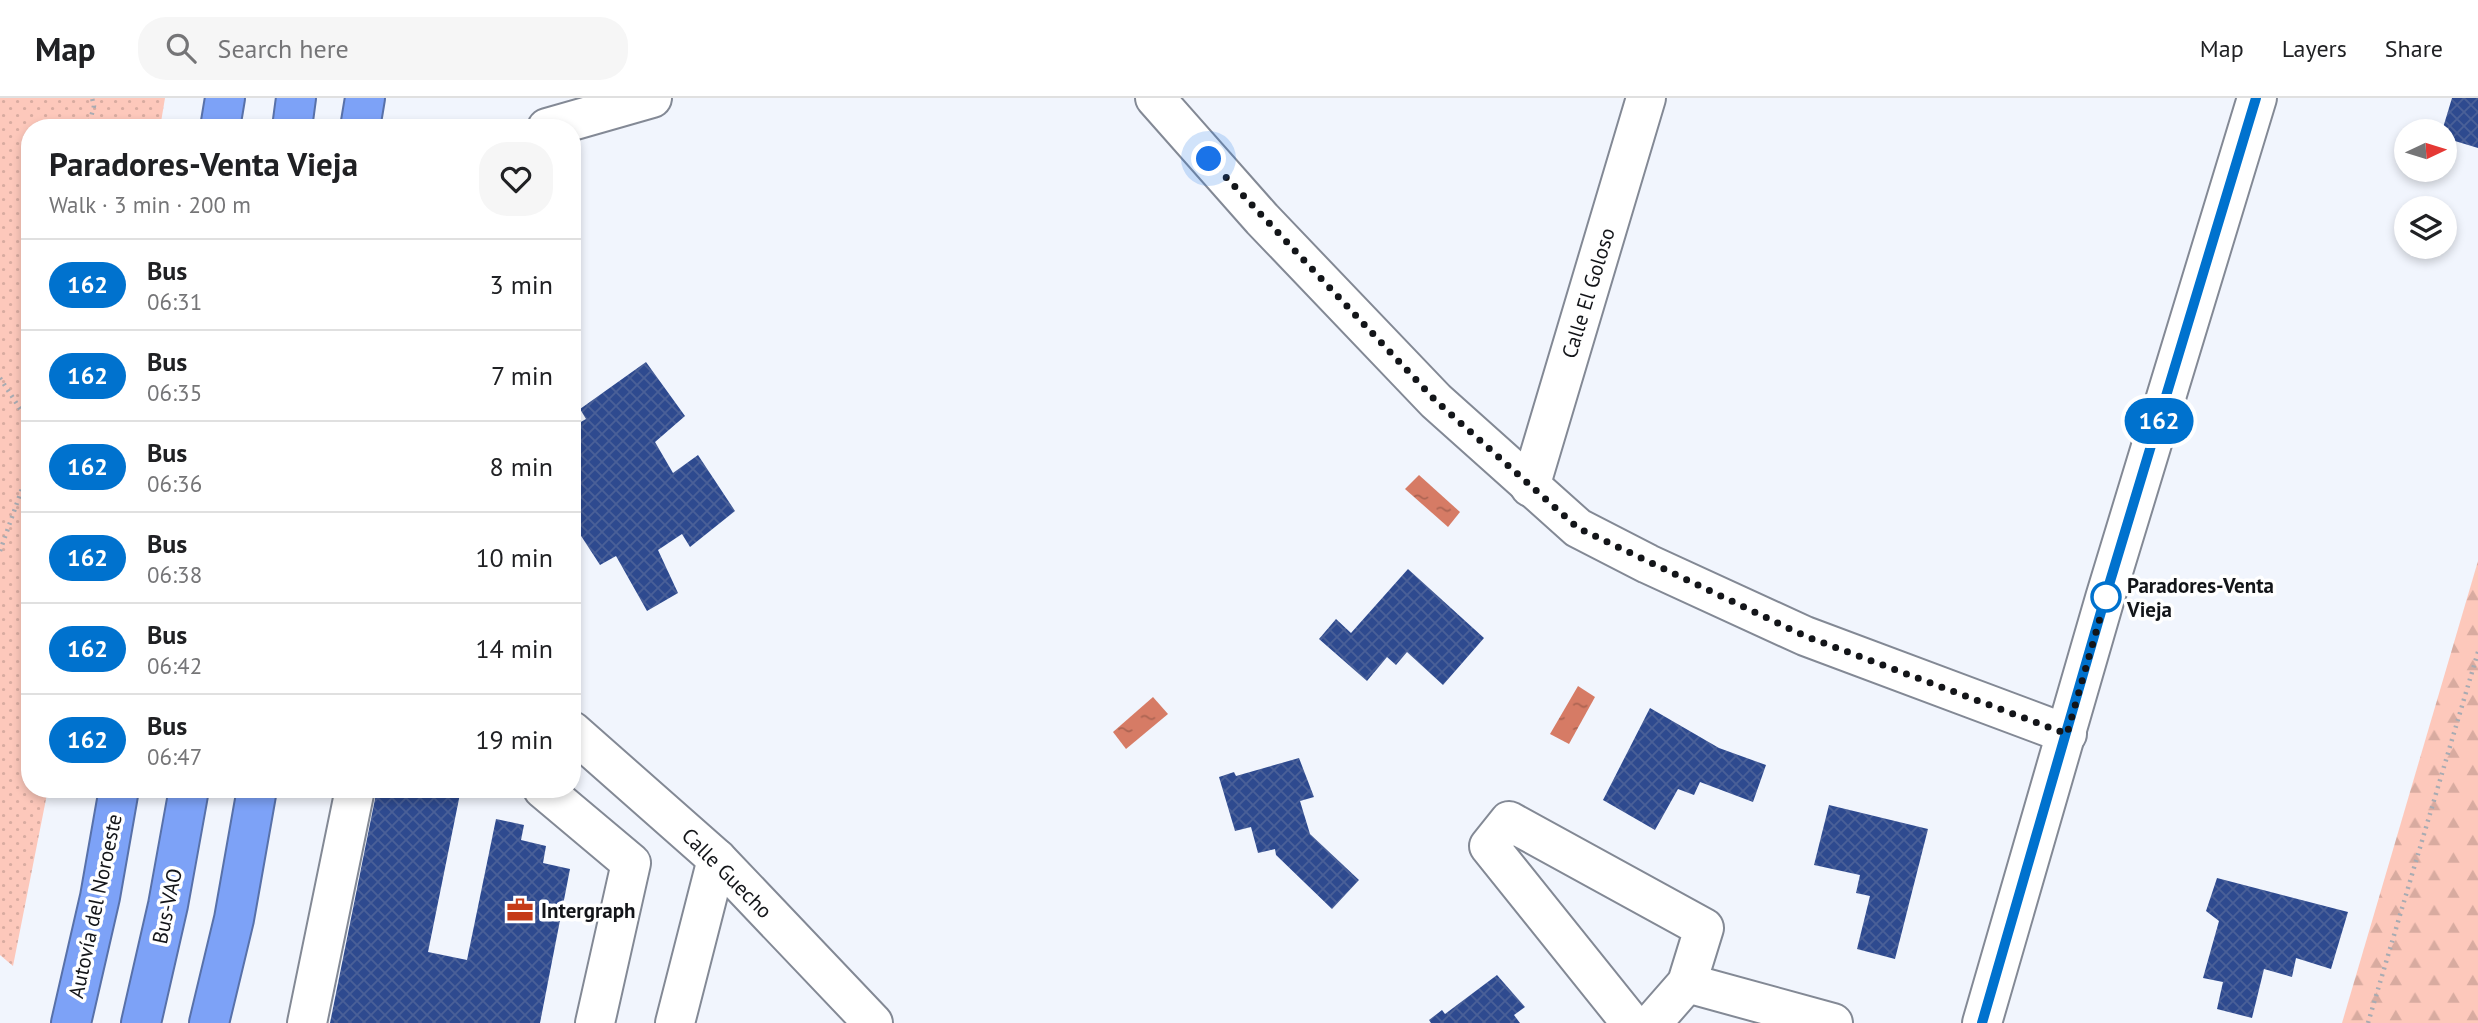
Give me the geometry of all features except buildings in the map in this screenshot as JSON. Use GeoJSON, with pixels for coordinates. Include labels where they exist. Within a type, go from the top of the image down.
{"type":"FeatureCollection","features":[{"type":"Feature","properties":{"kind":"highway"},"geometry":{"type":"LineString","coordinates":[[222,119],[225,98]]}},
{"type":"Feature","properties":{"kind":"highway"},"geometry":{"type":"LineString","coordinates":[[293,119],[296,98]]}},
{"type":"Feature","properties":{"kind":"highway"},"geometry":{"type":"LineString","coordinates":[[362,119],[365,98]]}},
{"type":"Feature","properties":{"kind":"highway","name":"Autovía del Noroeste"},"geometry":{"type":"LineString","coordinates":[[71,1023],[100,897],[117,798]]}},
{"type":"Feature","properties":{"kind":"highway","name":"Bus-VAO"},"geometry":{"type":"LineString","coordinates":[[141,1023],[168,905],[187,798]]}},
{"type":"Feature","properties":{"kind":"highway"},"geometry":{"type":"LineString","coordinates":[[209,1023],[234,919],[255,798]]}},
{"type":"Feature","properties":{"kind":"street"},"geometry":{"type":"LineString","coordinates":[[578,119],[652,98]]}},
{"type":"Feature","properties":{"kind":"street"},"geometry":{"type":"LineString","coordinates":[[1156,98],[1262,219],[1427,392],[1578,528],[1805,636],[2067,734]]}},
{"type":"Feature","properties":{"kind":"street","name":"Calle El Goloso"},"geometry":{"type":"LineString","coordinates":[[1530,487],[1646,98]]}},
{"type":"Feature","properties":{"kind":"street"},"geometry":{"type":"LineString","coordinates":[[1982,1023],[2256,98]]}},
{"type":"Feature","properties":{"kind":"street","name":"Calle Guecho"},"geometry":{"type":"LineString","coordinates":[[581,739],[717,859],[873,1023]]}},
{"type":"Feature","properties":{"kind":"street"},"geometry":{"type":"LineString","coordinates":[[307,1023],[353,798]]}},
{"type":"Feature","properties":{"kind":"street"},"geometry":{"type":"LineString","coordinates":[[553,798],[631,863],[596,1023]]}},
{"type":"Feature","properties":{"kind":"street"},"geometry":{"type":"LineString","coordinates":[[1631,1023],[1489,846],[1509,821],[1704,928],[1687,983],[1652,1023]]}},
{"type":"Feature","properties":{"kind":"street"},"geometry":{"type":"LineString","coordinates":[[676,1023],[717,859]]}},
{"type":"Feature","properties":{"kind":"street"},"geometry":{"type":"LineString","coordinates":[[1687,983],[1833,1023]]}},
{"type":"Feature","properties":{"kind":"path"},"geometry":{"type":"LineString","coordinates":[[90,119],[94,106],[92,98]]}},
{"type":"Feature","properties":{"kind":"path"},"geometry":{"type":"LineString","coordinates":[[0,378],[21,410]]}},
{"type":"Feature","properties":{"kind":"path"},"geometry":{"type":"LineString","coordinates":[[0,551],[21,492]]}},
{"type":"Feature","properties":{"kind":"path"},"geometry":{"type":"LineString","coordinates":[[2368,1023],[2478,652]]}},
{"type":"Feature","properties":{"kind":"green space"},"geometry":{"type":"Polygon","coordinates":[[[0,98],[165,98],[162,119],[21,119],[21,798],[46,798],[13,966],[0,955],[0,98]]]}},
{"type":"Feature","properties":{"kind":"green space"},"geometry":{"type":"Polygon","coordinates":[[[2478,561],[2478,1023],[2342,1023],[2478,561]]]}},
{"type":"Feature","properties":{"kind":"water"},"geometry":{"type":"Polygon","coordinates":[[[1419,475],[1460,512],[1448,527],[1405,489],[1419,475]]]}},
{"type":"Feature","properties":{"kind":"water"},"geometry":{"type":"Polygon","coordinates":[[[1578,686],[1595,697],[1569,744],[1550,734],[1578,686]]]}},
{"type":"Feature","properties":{"kind":"water"},"geometry":{"type":"Polygon","coordinates":[[[1153,697],[1168,714],[1126,749],[1113,732],[1153,697]]]}},
{"type":"Feature","properties":{"kind":"bus line","name":"162"},"geometry":{"type":"LineString","coordinates":[[1982,1023],[2105,598],[2256,98]]}},
{"type":"Feature","properties":{"kind":"place","name":"Paradores-Venta Vieja"},"geometry":{"type":"Point","coordinates":[2106,597]}},
{"type":"Feature","properties":{"kind":"place","name":"Intergraph"},"geometry":{"type":"Point","coordinates":[520,910]}},
{"type":"Feature","properties":{"kind":"route"},"geometry":{"type":"LineString","coordinates":[[1209,159],[1262,219],[1436,401],[1578,528],[1647,564],[1805,636],[2067,734],[2106,597]]}}]}
